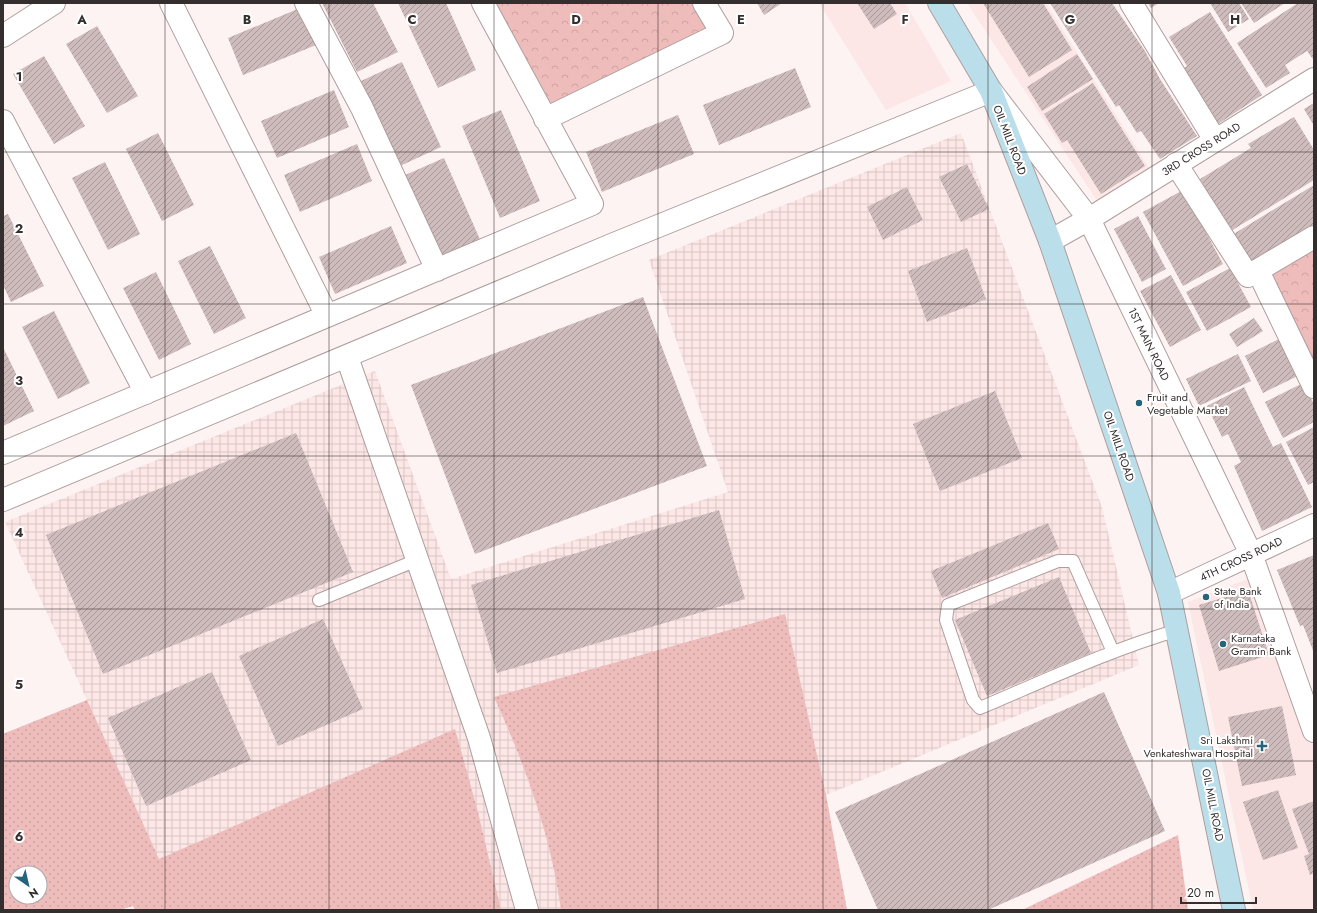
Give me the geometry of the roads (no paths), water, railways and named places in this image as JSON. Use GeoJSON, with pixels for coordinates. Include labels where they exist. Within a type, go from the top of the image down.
{"type":"FeatureCollection","features":[{"type":"Feature","properties":{"kind":"main road","name":"OIL MILL ROAD"},"geometry":{"type":"LineString","coordinates":[[939,3],[991,90],[1050,241],[1169,593],[1178,630],[1234,910]]}},
{"type":"Feature","properties":{"kind":"street"},"geometry":{"type":"LineString","coordinates":[[3,36],[54,3]]}},
{"type":"Feature","properties":{"kind":"street"},"geometry":{"type":"LineString","coordinates":[[171,3],[327,316]]}},
{"type":"Feature","properties":{"kind":"street"},"geometry":{"type":"LineString","coordinates":[[306,3],[362,108],[437,270]]}},
{"type":"Feature","properties":{"kind":"street"},"geometry":{"type":"LineString","coordinates":[[3,453],[592,204],[544,120],[483,3]]}},
{"type":"Feature","properties":{"kind":"street"},"geometry":{"type":"LineString","coordinates":[[544,120],[722,33],[704,3]]}},
{"type":"Feature","properties":{"kind":"street"},"geometry":{"type":"LineString","coordinates":[[1131,3],[1215,140]]}},
{"type":"Feature","properties":{"kind":"street","name":"3RD CROSS ROAD"},"geometry":{"type":"LineString","coordinates":[[1050,241],[1089,219],[1314,79]]}},
{"type":"Feature","properties":{"kind":"street"},"geometry":{"type":"LineString","coordinates":[[3,500],[614,244],[991,90]]}},
{"type":"Feature","properties":{"kind":"street","name":"1ST MAIN ROAD"},"geometry":{"type":"LineString","coordinates":[[991,90],[1089,219],[1251,554],[1314,731]]}},
{"type":"Feature","properties":{"kind":"street"},"geometry":{"type":"LineString","coordinates":[[3,122],[146,393]]}},
{"type":"Feature","properties":{"kind":"street"},"geometry":{"type":"LineString","coordinates":[[1176,164],[1248,276],[1314,237]]}},
{"type":"Feature","properties":{"kind":"street"},"geometry":{"type":"LineString","coordinates":[[1258,271],[1314,387]]}},
{"type":"Feature","properties":{"kind":"street"},"geometry":{"type":"LineString","coordinates":[[347,357],[479,738],[527,910]]}},
{"type":"Feature","properties":{"kind":"street","name":"4TH CROSS ROAD"},"geometry":{"type":"LineString","coordinates":[[1169,593],[1314,525]]}},
{"type":"Feature","properties":{"kind":"lane"},"geometry":{"type":"LineString","coordinates":[[319,600],[418,560]]}},
{"type":"Feature","properties":{"kind":"lane"},"geometry":{"type":"LineString","coordinates":[[1114,652],[1072,561],[1058,561],[948,605],[946,620],[973,700],[980,708],[1114,652],[1137,642],[1178,630]]}},
{"type":"Feature","properties":{"kind":"place","name":"Fruit and Vegetable Market"},"geometry":{"type":"Point","coordinates":[1139,403]}},
{"type":"Feature","properties":{"kind":"place","name":"State Bank of India"},"geometry":{"type":"Point","coordinates":[1206,597]}},
{"type":"Feature","properties":{"kind":"place","name":"Karnataka Gramin Bank"},"geometry":{"type":"Point","coordinates":[1223,644]}},
{"type":"Feature","properties":{"kind":"place","name":"Sri Lakshmi Venkateshwara Hospital"},"geometry":{"type":"Point","coordinates":[1262,746]}}]}
